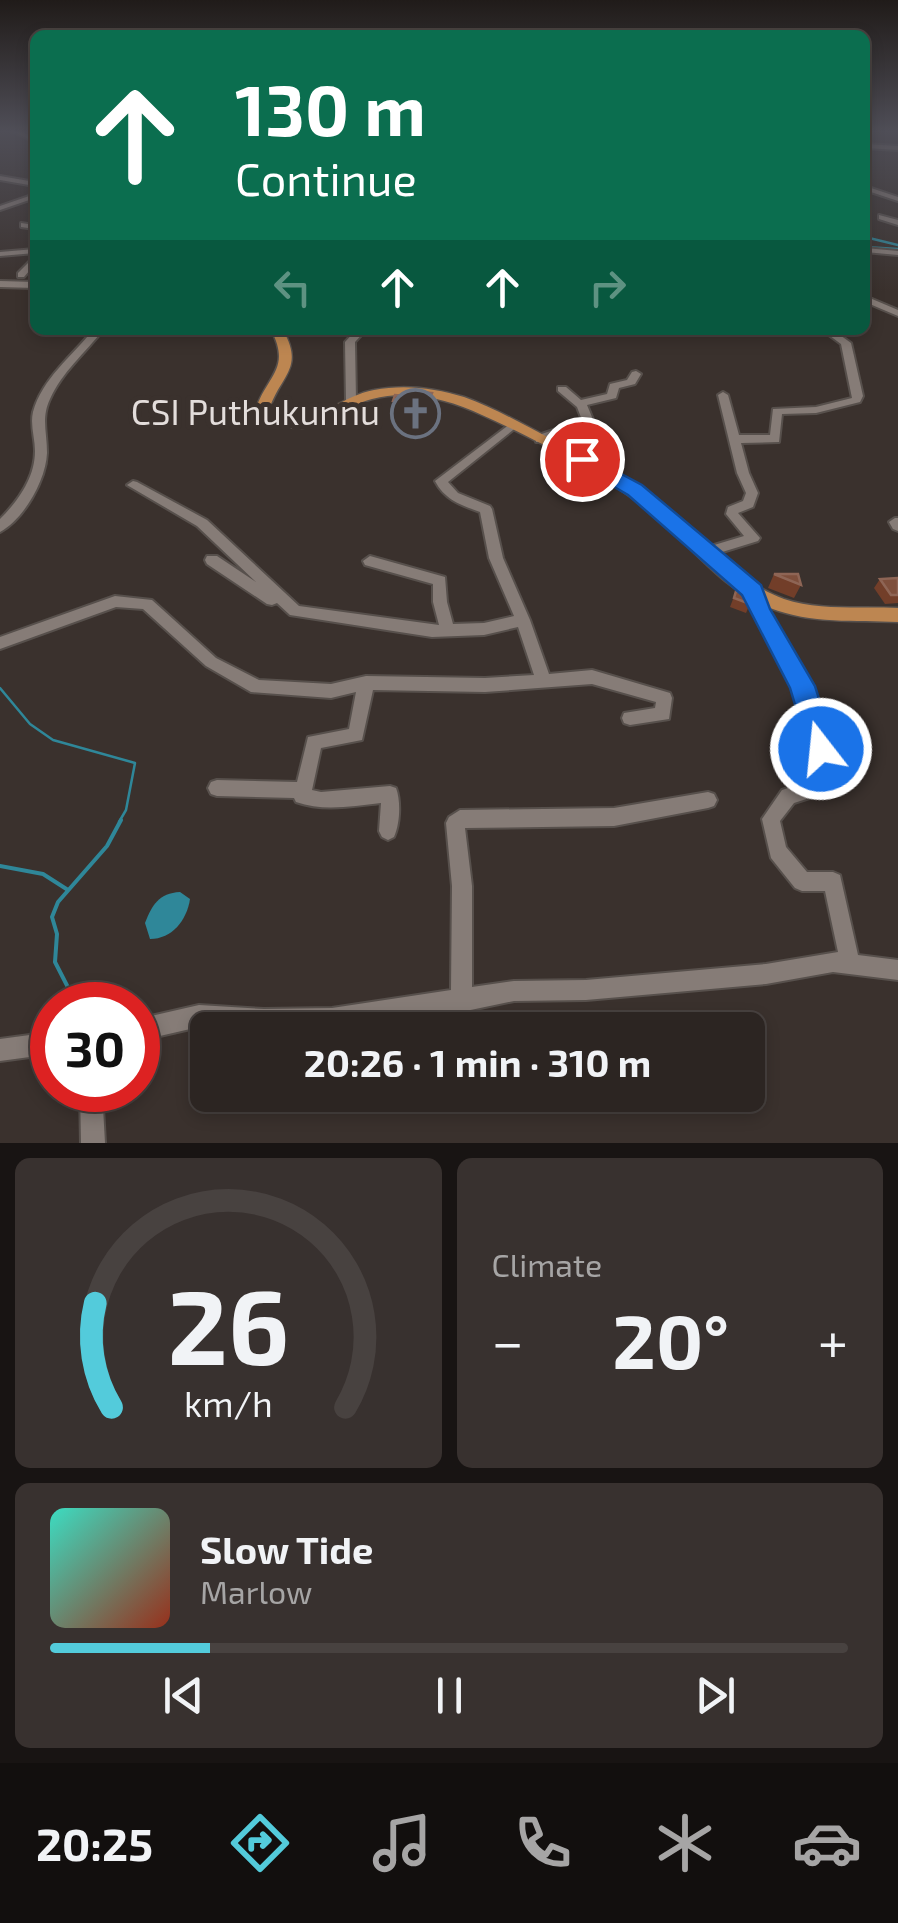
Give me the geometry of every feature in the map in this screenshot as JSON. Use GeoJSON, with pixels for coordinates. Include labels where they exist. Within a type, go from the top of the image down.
{"type":"FeatureCollection","features":[{"type":"Feature","properties":{"kind":"main road"},"geometry":{"type":"LineString","coordinates":[[280,335],[286,344],[287,361],[282,380],[264,402],[262,410],[267,416],[304,426],[351,401],[376,394],[430,390],[479,405],[635,490],[753,591],[778,604],[898,615]]}},
{"type":"Feature","properties":{"kind":"street"},"geometry":{"type":"LineString","coordinates":[[870,190],[898,199]]}},
{"type":"Feature","properties":{"kind":"street"},"geometry":{"type":"LineString","coordinates":[[0,208],[30,198]]}},
{"type":"Feature","properties":{"kind":"street"},"geometry":{"type":"LineString","coordinates":[[882,217],[898,223]]}},
{"type":"Feature","properties":{"kind":"street"},"geometry":{"type":"LineString","coordinates":[[24,225],[30,226]]}},
{"type":"Feature","properties":{"kind":"street"},"geometry":{"type":"LineString","coordinates":[[870,250],[898,253]]}},
{"type":"Feature","properties":{"kind":"street"},"geometry":{"type":"LineString","coordinates":[[2,252],[30,255]]}},
{"type":"Feature","properties":{"kind":"street"},"geometry":{"type":"LineString","coordinates":[[21,274],[30,262]]}},
{"type":"Feature","properties":{"kind":"street"},"geometry":{"type":"LineString","coordinates":[[0,284],[30,285]]}},
{"type":"Feature","properties":{"kind":"street"},"geometry":{"type":"LineString","coordinates":[[870,301],[898,314]]}},
{"type":"Feature","properties":{"kind":"street"},"geometry":{"type":"LineString","coordinates":[[0,527],[34,481],[41,452],[38,414],[52,378],[94,335]]}},
{"type":"Feature","properties":{"kind":"street"},"geometry":{"type":"LineString","coordinates":[[351,401],[350,342],[356,335]]}},
{"type":"Feature","properties":{"kind":"street"},"geometry":{"type":"LineString","coordinates":[[736,438],[775,439],[777,411],[816,410],[856,400],[846,344],[834,335]]}},
{"type":"Feature","properties":{"kind":"street"},"geometry":{"type":"LineString","coordinates":[[581,406],[584,401],[612,396],[614,386],[631,382],[636,374]]}},
{"type":"Feature","properties":{"kind":"street"},"geometry":{"type":"LineString","coordinates":[[540,439],[588,422],[581,406],[562,388]]}},
{"type":"Feature","properties":{"kind":"street"},"geometry":{"type":"LineString","coordinates":[[706,552],[752,538],[732,514],[752,498],[723,395]]}},
{"type":"Feature","properties":{"kind":"street"},"geometry":{"type":"LineString","coordinates":[[514,424],[441,480],[444,488],[458,498],[486,509],[496,558],[544,682]]}},
{"type":"Feature","properties":{"kind":"street"},"geometry":{"type":"LineString","coordinates":[[133,484],[202,523],[295,611]]}},
{"type":"Feature","properties":{"kind":"street"},"geometry":{"type":"LineString","coordinates":[[212,560],[248,586],[295,611],[448,630],[484,629],[523,620]]}},
{"type":"Feature","properties":{"kind":"street"},"geometry":{"type":"LineString","coordinates":[[370,561],[440,580],[440,602],[448,630]]}},
{"type":"Feature","properties":{"kind":"street"},"geometry":{"type":"LineString","coordinates":[[753,591],[759,610],[802,686],[821,749],[822,786],[788,796],[771,820],[778,851],[802,880],[833,882],[850,963]]}},
{"type":"Feature","properties":{"kind":"street"},"geometry":{"type":"LineString","coordinates":[[0,643],[115,600],[146,604],[211,662],[256,687],[331,691],[366,683],[485,685],[592,677],[664,698],[663,714],[630,718]]}},
{"type":"Feature","properties":{"kind":"street"},"geometry":{"type":"LineString","coordinates":[[366,683],[356,735],[314,742],[302,796],[321,800],[390,794],[388,830]]}},
{"type":"Feature","properties":{"kind":"street"},"geometry":{"type":"LineString","coordinates":[[217,788],[303,790]]}},
{"type":"Feature","properties":{"kind":"street"},"geometry":{"type":"LineString","coordinates":[[461,1001],[462,886],[455,823],[460,819],[614,817],[708,800]]}},
{"type":"Feature","properties":{"kind":"street"},"geometry":{"type":"LineString","coordinates":[[160,1025],[199,1016],[332,1019],[514,991],[586,990],[850,963],[898,970]]}},
{"type":"Feature","properties":{"kind":"street"},"geometry":{"type":"LineString","coordinates":[[0,1050],[30,1046]]}},
{"type":"Feature","properties":{"kind":"street"},"geometry":{"type":"LineString","coordinates":[[92,1112],[93,1143]]}},
{"type":"Feature","properties":{"kind":"water"},"geometry":{"type":"Polygon","coordinates":[[[180,892],[190,899],[182,921],[165,936],[150,939],[145,923],[154,906],[167,895],[180,892]]]}},
{"type":"Feature","properties":{"kind":"building"},"geometry":{"type":"Polygon","coordinates":[[[422,392],[432,393],[426,410],[416,409],[418,404],[393,401],[395,395],[421,397],[422,392]]]}},
{"type":"Feature","properties":{"kind":"building"},"geometry":{"type":"Polygon","coordinates":[[[564,458],[572,463],[559,471],[551,466],[564,458]]]}},
{"type":"Feature","properties":{"kind":"building"},"geometry":{"type":"Polygon","coordinates":[[[774,574],[798,574],[801,585],[774,574]]]}},
{"type":"Feature","properties":{"kind":"building"},"geometry":{"type":"Polygon","coordinates":[[[898,578],[898,595],[891,595],[880,579],[898,578]]]}},
{"type":"Feature","properties":{"kind":"building"},"geometry":{"type":"Polygon","coordinates":[[[736,591],[751,596],[750,604],[734,598],[736,591]]]}},
{"type":"Feature","properties":{"kind":"waterway"},"geometry":{"type":"LineString","coordinates":[[870,238],[898,245]]}},
{"type":"Feature","properties":{"kind":"waterway"},"geometry":{"type":"LineString","coordinates":[[870,247],[898,249]]}},
{"type":"Feature","properties":{"kind":"waterway"},"geometry":{"type":"LineString","coordinates":[[0,688],[30,724],[53,740],[135,763],[126,810],[119,822]]}},
{"type":"Feature","properties":{"kind":"waterway"},"geometry":{"type":"LineString","coordinates":[[65,982],[55,962],[57,934],[52,917],[58,902],[107,846],[121,820]]}},
{"type":"Feature","properties":{"kind":"waterway"},"geometry":{"type":"LineString","coordinates":[[0,866],[43,874],[68,890]]}},
{"type":"Feature","properties":{"kind":"place","name":"CSI Puthukunnu"},"geometry":{"type":"Point","coordinates":[415,413]}},
{"type":"Feature","properties":{"kind":"route"},"geometry":{"type":"LineString","coordinates":[[582,459],[635,490],[753,591],[776,644],[802,686],[821,749]]}}]}
